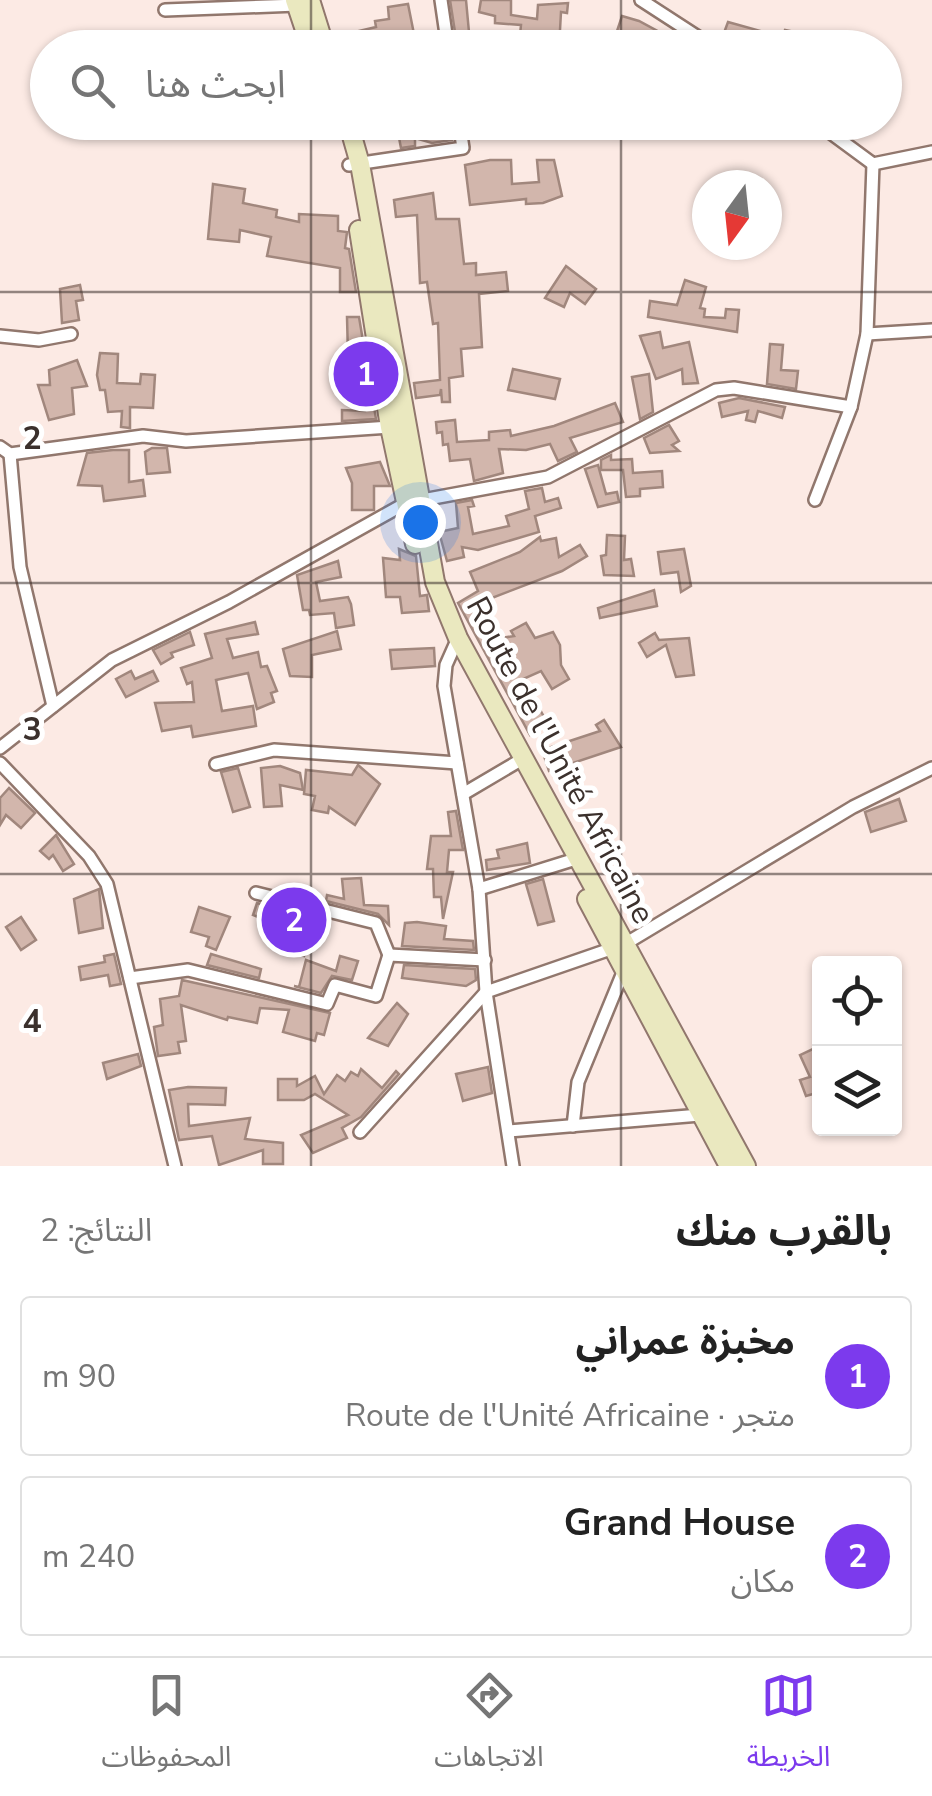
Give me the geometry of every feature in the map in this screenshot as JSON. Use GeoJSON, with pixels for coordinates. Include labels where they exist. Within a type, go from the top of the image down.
{"type":"FeatureCollection","features":[{"type":"Feature","properties":{"kind":"main road"},"geometry":{"type":"LineString","coordinates":[[301,2],[307,30]]}},
{"type":"Feature","properties":{"kind":"main road"},"geometry":{"type":"LineString","coordinates":[[301,2],[316,30]]}},
{"type":"Feature","properties":{"kind":"main road","name":"Route de l'Unité Africaine"},"geometry":{"type":"LineString","coordinates":[[343,140],[354,165],[412,501]]}},
{"type":"Feature","properties":{"kind":"main road","name":"Route de l'Unité Africaine"},"geometry":{"type":"LineString","coordinates":[[351,140],[390,428],[443,619],[574,860],[728,1166]]}},
{"type":"Feature","properties":{"kind":"main road","name":"Route de l'Unité Africaine"},"geometry":{"type":"LineString","coordinates":[[623,956],[746,1166]]}},
{"type":"Feature","properties":{"kind":"street"},"geometry":{"type":"LineString","coordinates":[[441,0],[445,30]]}},
{"type":"Feature","properties":{"kind":"street"},"geometry":{"type":"LineString","coordinates":[[641,0],[687,30]]}},
{"type":"Feature","properties":{"kind":"street"},"geometry":{"type":"LineString","coordinates":[[165,10],[301,2]]}},
{"type":"Feature","properties":{"kind":"street"},"geometry":{"type":"LineString","coordinates":[[354,165],[463,148],[462,140]]}},
{"type":"Feature","properties":{"kind":"street"},"geometry":{"type":"LineString","coordinates":[[840,140],[873,164],[932,152]]}},
{"type":"Feature","properties":{"kind":"street"},"geometry":{"type":"LineString","coordinates":[[815,500],[851,407],[868,334],[873,164]]}},
{"type":"Feature","properties":{"kind":"street"},"geometry":{"type":"LineString","coordinates":[[868,334],[932,330]]}},
{"type":"Feature","properties":{"kind":"street"},"geometry":{"type":"LineString","coordinates":[[0,336],[39,340],[71,334]]}},
{"type":"Feature","properties":{"kind":"street"},"geometry":{"type":"LineString","coordinates":[[0,748],[112,660],[230,602],[412,501],[548,477],[716,390],[734,388],[851,407]]}},
{"type":"Feature","properties":{"kind":"street"},"geometry":{"type":"LineString","coordinates":[[53,706],[20,567],[5,451],[142,436],[186,440],[390,428]]}},
{"type":"Feature","properties":{"kind":"street"},"geometry":{"type":"LineString","coordinates":[[455,645],[444,686],[479,889],[486,992],[513,1166]]}},
{"type":"Feature","properties":{"kind":"street"},"geometry":{"type":"LineString","coordinates":[[216,764],[274,750],[458,762]]}},
{"type":"Feature","properties":{"kind":"street"},"geometry":{"type":"LineString","coordinates":[[463,794],[520,761]]}},
{"type":"Feature","properties":{"kind":"street"},"geometry":{"type":"LineString","coordinates":[[0,763],[101,871],[175,1166]]}},
{"type":"Feature","properties":{"kind":"street"},"geometry":{"type":"LineString","coordinates":[[360,1132],[486,992],[623,956],[853,807],[932,768]]}},
{"type":"Feature","properties":{"kind":"street"},"geometry":{"type":"LineString","coordinates":[[0,785],[11,774]]}},
{"type":"Feature","properties":{"kind":"street"},"geometry":{"type":"LineString","coordinates":[[479,889],[574,860]]}},
{"type":"Feature","properties":{"kind":"street"},"geometry":{"type":"LineString","coordinates":[[130,978],[188,970],[327,1004],[336,984],[376,996],[388,956],[376,923],[256,892]]}},
{"type":"Feature","properties":{"kind":"street"},"geometry":{"type":"LineString","coordinates":[[388,956],[485,960]]}},
{"type":"Feature","properties":{"kind":"street"},"geometry":{"type":"LineString","coordinates":[[572,1126],[578,1082],[623,956]]}},
{"type":"Feature","properties":{"kind":"street"},"geometry":{"type":"LineString","coordinates":[[509,1131],[700,1115]]}},
{"type":"Feature","properties":{"kind":"building"},"geometry":{"type":"Polygon","coordinates":[[[450,0],[466,0],[469,30],[455,30],[450,0]]]}},
{"type":"Feature","properties":{"kind":"building"},"geometry":{"type":"Polygon","coordinates":[[[481,0],[511,0],[511,15],[537,19],[538,5],[568,3],[567,13],[561,12],[560,30],[520,30],[521,25],[495,23],[495,16],[479,12],[481,0]]]}},
{"type":"Feature","properties":{"kind":"building"},"geometry":{"type":"Polygon","coordinates":[[[408,4],[413,30],[363,30],[376,27],[375,21],[389,19],[388,7],[408,4]]]}},
{"type":"Feature","properties":{"kind":"building"},"geometry":{"type":"Polygon","coordinates":[[[622,16],[656,30],[617,30],[622,16]]]}},
{"type":"Feature","properties":{"kind":"building"},"geometry":{"type":"Polygon","coordinates":[[[728,22],[757,30],[725,30],[728,22]]]}},
{"type":"Feature","properties":{"kind":"building"},"geometry":{"type":"Polygon","coordinates":[[[399,140],[415,140],[415,146],[401,148],[399,140]]]}},
{"type":"Feature","properties":{"kind":"building"},"geometry":{"type":"Polygon","coordinates":[[[511,160],[512,184],[539,182],[537,160],[554,160],[562,196],[543,203],[526,204],[526,199],[470,205],[465,165],[511,160]]]}},
{"type":"Feature","properties":{"kind":"building"},"geometry":{"type":"Polygon","coordinates":[[[213,184],[245,189],[243,203],[277,210],[276,217],[299,222],[299,214],[338,216],[338,231],[347,232],[345,248],[349,249],[356,292],[340,292],[340,268],[267,256],[271,237],[240,230],[239,242],[208,239],[213,184]]]}},
{"type":"Feature","properties":{"kind":"building"},"geometry":{"type":"Polygon","coordinates":[[[433,193],[436,219],[459,219],[464,264],[476,263],[476,275],[506,272],[508,291],[479,294],[482,347],[461,349],[463,376],[449,378],[450,402],[442,402],[441,389],[440,395],[416,398],[414,383],[440,380],[438,323],[433,324],[427,282],[420,283],[417,215],[396,217],[394,200],[433,193]]]}},
{"type":"Feature","properties":{"kind":"building"},"geometry":{"type":"Polygon","coordinates":[[[566,266],[596,289],[585,304],[570,293],[564,307],[545,298],[566,266]]]}},
{"type":"Feature","properties":{"kind":"building"},"geometry":{"type":"Polygon","coordinates":[[[685,280],[706,287],[700,308],[705,309],[704,317],[725,318],[726,309],[739,310],[737,332],[648,317],[650,301],[677,305],[685,280]]]}},
{"type":"Feature","properties":{"kind":"building"},"geometry":{"type":"Polygon","coordinates":[[[80,285],[83,300],[76,301],[79,320],[62,323],[60,289],[80,285]]]}},
{"type":"Feature","properties":{"kind":"building"},"geometry":{"type":"Polygon","coordinates":[[[347,317],[359,317],[376,419],[342,421],[342,410],[365,411],[366,384],[355,386],[353,375],[339,376],[338,356],[348,356],[347,317]]]}},
{"type":"Feature","properties":{"kind":"building"},"geometry":{"type":"Polygon","coordinates":[[[660,332],[663,348],[689,342],[698,383],[683,384],[682,369],[656,379],[640,336],[660,332]]]}},
{"type":"Feature","properties":{"kind":"building"},"geometry":{"type":"Polygon","coordinates":[[[770,344],[783,345],[781,370],[798,371],[796,389],[767,384],[770,344]]]}},
{"type":"Feature","properties":{"kind":"building"},"geometry":{"type":"Polygon","coordinates":[[[100,353],[118,354],[117,383],[140,384],[141,374],[155,375],[153,408],[130,407],[130,428],[121,427],[122,411],[108,412],[105,390],[100,390],[97,375],[100,353]]]}},
{"type":"Feature","properties":{"kind":"building"},"geometry":{"type":"Polygon","coordinates":[[[77,360],[87,386],[72,388],[74,414],[49,420],[38,385],[50,385],[49,370],[77,360]]]}},
{"type":"Feature","properties":{"kind":"building"},"geometry":{"type":"Polygon","coordinates":[[[513,369],[560,379],[555,399],[508,390],[513,369]]]}},
{"type":"Feature","properties":{"kind":"building"},"geometry":{"type":"Polygon","coordinates":[[[649,374],[653,412],[640,419],[632,377],[649,374]]]}},
{"type":"Feature","properties":{"kind":"building"},"geometry":{"type":"Polygon","coordinates":[[[739,398],[785,407],[782,418],[758,411],[755,422],[746,420],[748,411],[722,417],[719,403],[739,398]]]}},
{"type":"Feature","properties":{"kind":"building"},"geometry":{"type":"Polygon","coordinates":[[[615,403],[623,422],[570,438],[577,452],[558,461],[550,444],[526,450],[499,449],[503,473],[474,481],[470,459],[450,461],[448,444],[443,445],[442,432],[437,433],[436,422],[455,420],[457,442],[489,440],[489,432],[510,430],[511,436],[554,426],[615,403]]]}},
{"type":"Feature","properties":{"kind":"building"},"geometry":{"type":"Polygon","coordinates":[[[669,425],[679,441],[672,445],[679,451],[650,453],[644,438],[669,425]]]}},
{"type":"Feature","properties":{"kind":"building"},"geometry":{"type":"Polygon","coordinates":[[[167,448],[170,472],[147,474],[145,452],[167,448]]]}},
{"type":"Feature","properties":{"kind":"building"},"geometry":{"type":"Polygon","coordinates":[[[129,450],[129,482],[143,480],[145,496],[104,501],[102,486],[78,485],[87,453],[129,450]]]}},
{"type":"Feature","properties":{"kind":"building"},"geometry":{"type":"Polygon","coordinates":[[[611,455],[611,460],[632,459],[633,473],[662,471],[663,487],[640,489],[640,496],[626,497],[623,470],[601,470],[601,460],[611,455]]]}},
{"type":"Feature","properties":{"kind":"building"},"geometry":{"type":"Polygon","coordinates":[[[380,462],[390,486],[374,486],[374,510],[352,510],[352,483],[346,468],[380,462]]]}},
{"type":"Feature","properties":{"kind":"building"},"geometry":{"type":"Polygon","coordinates":[[[598,465],[606,494],[617,492],[619,502],[598,507],[585,469],[598,465]]]}},
{"type":"Feature","properties":{"kind":"building"},"geometry":{"type":"Polygon","coordinates":[[[542,488],[545,502],[558,498],[561,508],[535,516],[539,532],[478,550],[462,547],[464,557],[447,561],[439,532],[458,528],[456,503],[472,500],[474,506],[468,507],[473,534],[509,526],[506,516],[529,509],[525,491],[542,488]]]}},
{"type":"Feature","properties":{"kind":"building"},"geometry":{"type":"Polygon","coordinates":[[[607,535],[625,536],[624,560],[631,559],[634,576],[604,575],[601,556],[606,555],[607,535]]]}},
{"type":"Feature","properties":{"kind":"building"},"geometry":{"type":"Polygon","coordinates":[[[540,537],[541,541],[556,538],[559,557],[580,545],[587,556],[562,571],[484,601],[487,607],[478,612],[495,639],[514,636],[511,631],[526,623],[535,638],[553,632],[560,645],[561,665],[569,679],[552,689],[541,671],[523,679],[548,724],[530,735],[458,603],[478,591],[470,572],[520,552],[540,537]]]}},
{"type":"Feature","properties":{"kind":"building"},"geometry":{"type":"Polygon","coordinates":[[[399,549],[416,556],[420,596],[427,595],[429,611],[402,613],[400,597],[386,597],[383,558],[400,560],[399,549]]]}},
{"type":"Feature","properties":{"kind":"building"},"geometry":{"type":"Polygon","coordinates":[[[684,549],[691,586],[681,592],[678,572],[661,574],[658,552],[684,549]]]}},
{"type":"Feature","properties":{"kind":"building"},"geometry":{"type":"Polygon","coordinates":[[[338,561],[341,577],[316,582],[320,601],[348,597],[354,625],[336,628],[334,613],[310,615],[309,610],[303,610],[297,575],[338,561]]]}},
{"type":"Feature","properties":{"kind":"building"},"geometry":{"type":"Polygon","coordinates":[[[654,590],[657,606],[600,618],[598,608],[654,590]]]}},
{"type":"Feature","properties":{"kind":"building"},"geometry":{"type":"Polygon","coordinates":[[[255,622],[258,634],[227,639],[233,658],[258,652],[261,667],[267,666],[277,691],[271,693],[274,702],[257,709],[248,673],[216,680],[222,711],[253,706],[256,726],[193,737],[191,726],[162,731],[155,703],[194,702],[192,682],[187,684],[181,668],[212,658],[205,634],[255,622]]]}},
{"type":"Feature","properties":{"kind":"building"},"geometry":{"type":"Polygon","coordinates":[[[337,631],[341,649],[312,655],[312,677],[290,676],[283,649],[337,631]]]}},
{"type":"Feature","properties":{"kind":"building"},"geometry":{"type":"Polygon","coordinates":[[[190,632],[194,645],[171,653],[173,657],[161,664],[153,650],[190,632]]]}},
{"type":"Feature","properties":{"kind":"building"},"geometry":{"type":"Polygon","coordinates":[[[655,633],[659,640],[689,638],[694,675],[676,677],[666,645],[647,657],[639,643],[655,633]]]}},
{"type":"Feature","properties":{"kind":"building"},"geometry":{"type":"Polygon","coordinates":[[[434,648],[435,666],[392,669],[390,650],[434,648]]]}},
{"type":"Feature","properties":{"kind":"building"},"geometry":{"type":"Polygon","coordinates":[[[131,671],[135,679],[153,671],[158,681],[126,697],[116,679],[131,671]]]}},
{"type":"Feature","properties":{"kind":"building"},"geometry":{"type":"Polygon","coordinates":[[[604,720],[621,747],[549,771],[542,750],[600,731],[596,725],[604,720]]]}},
{"type":"Feature","properties":{"kind":"building"},"geometry":{"type":"Polygon","coordinates":[[[358,765],[380,784],[355,825],[329,807],[328,813],[312,810],[315,796],[304,794],[306,770],[352,775],[358,765]]]}},
{"type":"Feature","properties":{"kind":"building"},"geometry":{"type":"Polygon","coordinates":[[[280,766],[300,773],[303,790],[280,785],[282,806],[264,807],[261,768],[280,766]]]}},
{"type":"Feature","properties":{"kind":"building"},"geometry":{"type":"Polygon","coordinates":[[[238,768],[250,807],[233,812],[221,772],[238,768]]]}},
{"type":"Feature","properties":{"kind":"building"},"geometry":{"type":"Polygon","coordinates":[[[9,788],[35,813],[21,828],[6,815],[0,825],[0,798],[9,788]]]}},
{"type":"Feature","properties":{"kind":"building"},"geometry":{"type":"Polygon","coordinates":[[[899,799],[906,821],[871,832],[865,812],[899,799]]]}},
{"type":"Feature","properties":{"kind":"building"},"geometry":{"type":"Polygon","coordinates":[[[456,811],[463,850],[449,850],[447,872],[453,872],[443,919],[441,897],[434,897],[433,869],[427,869],[431,836],[451,836],[448,812],[456,811]]]}},
{"type":"Feature","properties":{"kind":"building"},"geometry":{"type":"Polygon","coordinates":[[[56,835],[74,864],[63,871],[53,855],[49,859],[40,851],[56,835]]]}},
{"type":"Feature","properties":{"kind":"building"},"geometry":{"type":"Polygon","coordinates":[[[527,843],[530,863],[487,870],[486,860],[499,858],[497,850],[527,843]]]}},
{"type":"Feature","properties":{"kind":"building"},"geometry":{"type":"Polygon","coordinates":[[[361,878],[364,905],[388,906],[389,925],[378,914],[326,901],[327,895],[344,899],[342,879],[361,878]]]}},
{"type":"Feature","properties":{"kind":"building"},"geometry":{"type":"Polygon","coordinates":[[[543,879],[554,921],[538,925],[526,884],[543,879]]]}},
{"type":"Feature","properties":{"kind":"building"},"geometry":{"type":"Polygon","coordinates":[[[99,889],[103,928],[79,933],[74,899],[99,889]]]}},
{"type":"Feature","properties":{"kind":"building"},"geometry":{"type":"Polygon","coordinates":[[[257,903],[310,917],[304,956],[291,953],[295,931],[253,915],[257,903]]]}},
{"type":"Feature","properties":{"kind":"building"},"geometry":{"type":"Polygon","coordinates":[[[199,907],[230,917],[216,950],[206,946],[209,937],[191,932],[199,907]]]}},
{"type":"Feature","properties":{"kind":"building"},"geometry":{"type":"Polygon","coordinates":[[[21,917],[36,940],[21,950],[6,927],[21,917]]]}},
{"type":"Feature","properties":{"kind":"building"},"geometry":{"type":"Polygon","coordinates":[[[405,923],[446,926],[444,939],[473,941],[474,950],[402,946],[405,923]]]}},
{"type":"Feature","properties":{"kind":"building"},"geometry":{"type":"Polygon","coordinates":[[[114,954],[121,984],[110,986],[108,975],[81,980],[79,967],[105,962],[104,956],[114,954]]]}},
{"type":"Feature","properties":{"kind":"building"},"geometry":{"type":"Polygon","coordinates":[[[211,954],[261,969],[259,978],[207,965],[211,954]]]}},
{"type":"Feature","properties":{"kind":"building"},"geometry":{"type":"Polygon","coordinates":[[[340,956],[358,961],[352,980],[332,976],[321,993],[294,986],[299,987],[306,960],[336,971],[340,956]]]}},
{"type":"Feature","properties":{"kind":"building"},"geometry":{"type":"Polygon","coordinates":[[[404,965],[475,969],[476,980],[466,986],[402,978],[404,965]]]}},
{"type":"Feature","properties":{"kind":"building"},"geometry":{"type":"Polygon","coordinates":[[[182,980],[330,1013],[324,1035],[317,1033],[315,1041],[283,1032],[289,1010],[260,1008],[257,1023],[228,1017],[227,1020],[181,1005],[186,1041],[178,1042],[180,1053],[158,1056],[154,1027],[163,1025],[160,999],[179,996],[182,980]]]}},
{"type":"Feature","properties":{"kind":"building"},"geometry":{"type":"Polygon","coordinates":[[[397,1003],[408,1014],[388,1046],[368,1038],[397,1003]]]}},
{"type":"Feature","properties":{"kind":"building"},"geometry":{"type":"Polygon","coordinates":[[[812,1049],[812,1094],[806,1096],[800,1080],[810,1077],[800,1055],[812,1049]]]}},
{"type":"Feature","properties":{"kind":"building"},"geometry":{"type":"Polygon","coordinates":[[[138,1054],[141,1066],[107,1079],[103,1063],[138,1054]]]}},
{"type":"Feature","properties":{"kind":"building"},"geometry":{"type":"Polygon","coordinates":[[[488,1067],[492,1093],[463,1101],[456,1074],[488,1067]]]}},
{"type":"Feature","properties":{"kind":"building"},"geometry":{"type":"Polygon","coordinates":[[[361,1069],[382,1088],[396,1071],[399,1074],[361,1117],[342,1128],[347,1138],[313,1153],[301,1135],[348,1115],[315,1094],[304,1100],[278,1100],[278,1079],[297,1079],[297,1086],[315,1076],[324,1094],[337,1075],[345,1081],[351,1072],[358,1076],[361,1069]]]}},
{"type":"Feature","properties":{"kind":"building"},"geometry":{"type":"Polygon","coordinates":[[[226,1088],[225,1105],[188,1104],[189,1126],[250,1118],[245,1139],[283,1143],[283,1164],[263,1164],[263,1150],[219,1165],[212,1136],[179,1140],[169,1090],[226,1088]]]}},
{"type":"Feature","properties":{"kind":"place","name":"مخبزة عمراني"},"geometry":{"type":"Point","coordinates":[366,374]}},
{"type":"Feature","properties":{"kind":"place","name":"Grand House"},"geometry":{"type":"Point","coordinates":[294,920]}}]}
